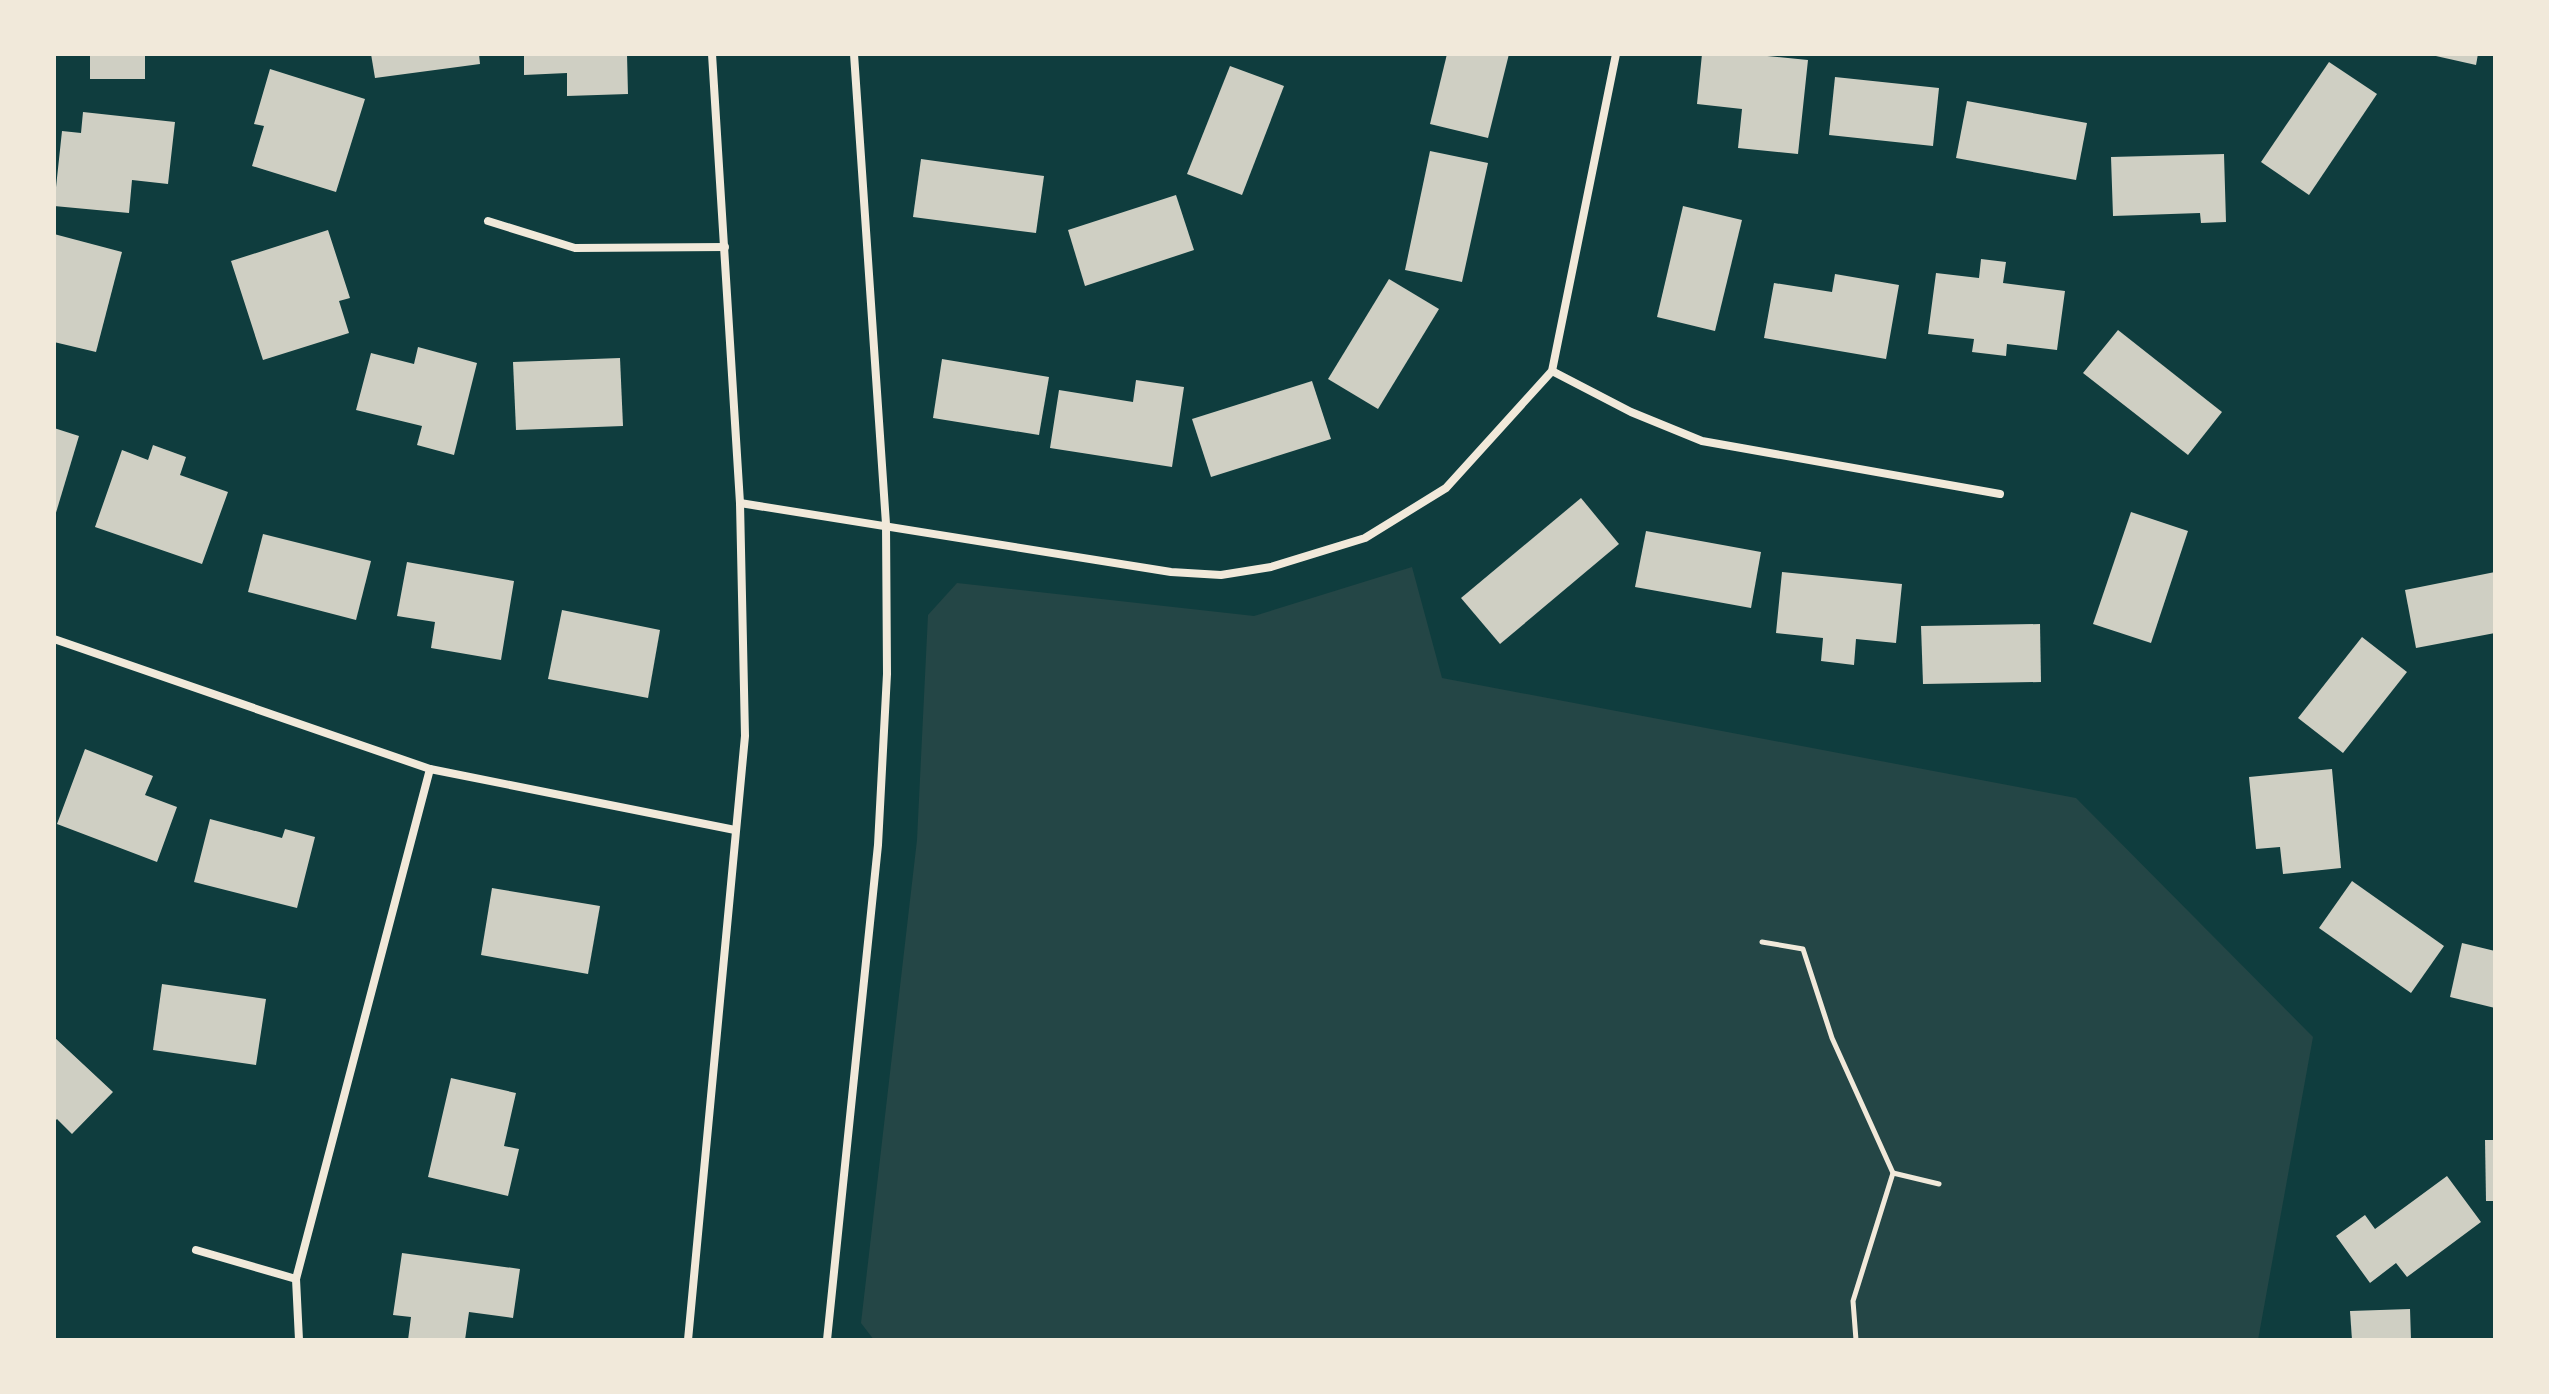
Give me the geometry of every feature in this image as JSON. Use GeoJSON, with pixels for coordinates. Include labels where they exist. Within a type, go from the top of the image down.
{"type":"FeatureCollection","features":[{"type":"Feature","properties":{"kind":"street"},"geometry":{"type":"LineString","coordinates":[[688,1340],[745,736],[740,503],[712,54]]}},
{"type":"Feature","properties":{"kind":"street"},"geometry":{"type":"LineString","coordinates":[[827,1340],[878,845],[887,674],[886,524],[854,54]]}},
{"type":"Feature","properties":{"kind":"street"},"geometry":{"type":"LineString","coordinates":[[740,503],[1171,572],[1221,575],[1271,567],[1365,538],[1446,488],[1552,371],[1616,54]]}},
{"type":"Feature","properties":{"kind":"street"},"geometry":{"type":"LineString","coordinates":[[488,221],[575,248],[725,247]]}},
{"type":"Feature","properties":{"kind":"street"},"geometry":{"type":"LineString","coordinates":[[1552,371],[1631,412],[1702,441],[2000,494]]}},
{"type":"Feature","properties":{"kind":"street"},"geometry":{"type":"LineString","coordinates":[[54,639],[430,769],[735,830]]}},
{"type":"Feature","properties":{"kind":"street"},"geometry":{"type":"LineString","coordinates":[[299,1340],[296,1279],[430,769]]}},
{"type":"Feature","properties":{"kind":"street"},"geometry":{"type":"LineString","coordinates":[[196,1250],[296,1279]]}},
{"type":"Feature","properties":{"kind":"path"},"geometry":{"type":"LineString","coordinates":[[1762,942],[1803,949],[1832,1038],[1893,1173],[1853,1301],[1856,1340]]}},
{"type":"Feature","properties":{"kind":"path"},"geometry":{"type":"LineString","coordinates":[[1893,1173],[1939,1184]]}},
{"type":"Feature","properties":{"kind":"shaded area"},"geometry":{"type":"Polygon","coordinates":[[[1412,567],[1442,678],[2076,798],[2313,1037],[2258,1340],[874,1340],[861,1323],[917,840],[928,615],[957,583],[1254,616],[1412,567]]]}},
{"type":"Feature","properties":{"kind":"building"},"geometry":{"type":"Polygon","coordinates":[[[90,54],[145,54],[145,79],[90,79],[90,54]]]}},
{"type":"Feature","properties":{"kind":"building"},"geometry":{"type":"Polygon","coordinates":[[[371,54],[479,54],[480,64],[375,78],[371,54]]]}},
{"type":"Feature","properties":{"kind":"building"},"geometry":{"type":"Polygon","coordinates":[[[524,54],[627,54],[628,94],[567,96],[567,73],[524,75],[524,54]]]}},
{"type":"Feature","properties":{"kind":"building"},"geometry":{"type":"Polygon","coordinates":[[[1447,54],[1509,54],[1488,138],[1430,124],[1447,54]]]}},
{"type":"Feature","properties":{"kind":"building"},"geometry":{"type":"Polygon","coordinates":[[[1702,54],[1747,54],[1808,60],[1798,154],[1738,148],[1742,109],[1697,104],[1702,54]]]}},
{"type":"Feature","properties":{"kind":"building"},"geometry":{"type":"Polygon","coordinates":[[[2427,54],[2478,54],[2476,65],[2427,54]]]}},
{"type":"Feature","properties":{"kind":"building"},"geometry":{"type":"Polygon","coordinates":[[[2329,62],[2377,94],[2309,195],[2261,162],[2329,62]]]}},
{"type":"Feature","properties":{"kind":"building"},"geometry":{"type":"Polygon","coordinates":[[[1230,66],[1284,86],[1242,195],[1187,174],[1230,66]]]}},
{"type":"Feature","properties":{"kind":"building"},"geometry":{"type":"Polygon","coordinates":[[[270,69],[365,99],[336,192],[252,166],[264,126],[254,124],[270,69]]]}},
{"type":"Feature","properties":{"kind":"building"},"geometry":{"type":"Polygon","coordinates":[[[1835,77],[1939,88],[1933,146],[1829,135],[1835,77]]]}},
{"type":"Feature","properties":{"kind":"building"},"geometry":{"type":"Polygon","coordinates":[[[1967,101],[2087,123],[2076,180],[1956,158],[1967,101]]]}},
{"type":"Feature","properties":{"kind":"building"},"geometry":{"type":"Polygon","coordinates":[[[83,112],[175,122],[168,184],[132,180],[129,213],[54,206],[62,131],[81,133],[83,112]]]}},
{"type":"Feature","properties":{"kind":"building"},"geometry":{"type":"Polygon","coordinates":[[[1430,151],[1488,163],[1462,282],[1405,270],[1430,151]]]}},
{"type":"Feature","properties":{"kind":"building"},"geometry":{"type":"Polygon","coordinates":[[[2224,154],[2226,222],[2201,223],[2200,213],[2113,216],[2111,157],[2224,154]]]}},
{"type":"Feature","properties":{"kind":"building"},"geometry":{"type":"Polygon","coordinates":[[[921,159],[1044,176],[1036,233],[913,217],[921,159]]]}},
{"type":"Feature","properties":{"kind":"building"},"geometry":{"type":"Polygon","coordinates":[[[1176,195],[1194,250],[1085,286],[1068,230],[1176,195]]]}},
{"type":"Feature","properties":{"kind":"building"},"geometry":{"type":"Polygon","coordinates":[[[1683,206],[1742,220],[1715,331],[1657,317],[1683,206]]]}},
{"type":"Feature","properties":{"kind":"building"},"geometry":{"type":"Polygon","coordinates":[[[328,230],[350,298],[339,301],[349,333],[263,360],[231,261],[328,230]]]}},
{"type":"Feature","properties":{"kind":"building"},"geometry":{"type":"Polygon","coordinates":[[[54,234],[122,252],[96,352],[54,342],[54,234]]]}},
{"type":"Feature","properties":{"kind":"building"},"geometry":{"type":"Polygon","coordinates":[[[1981,259],[2006,262],[2003,283],[2065,291],[2057,350],[2007,344],[2006,356],[1972,352],[1974,339],[1928,334],[1936,273],[1979,278],[1981,259]]]}},
{"type":"Feature","properties":{"kind":"building"},"geometry":{"type":"Polygon","coordinates":[[[1835,274],[1899,285],[1886,359],[1764,338],[1774,283],[1832,292],[1835,274]]]}},
{"type":"Feature","properties":{"kind":"building"},"geometry":{"type":"Polygon","coordinates":[[[1389,279],[1439,309],[1378,409],[1328,379],[1389,279]]]}},
{"type":"Feature","properties":{"kind":"building"},"geometry":{"type":"Polygon","coordinates":[[[2118,330],[2222,412],[2188,455],[2083,373],[2118,330]]]}},
{"type":"Feature","properties":{"kind":"building"},"geometry":{"type":"Polygon","coordinates":[[[418,347],[477,363],[454,455],[417,445],[422,426],[356,410],[371,353],[414,364],[418,347]]]}},
{"type":"Feature","properties":{"kind":"building"},"geometry":{"type":"Polygon","coordinates":[[[620,358],[623,426],[516,430],[513,362],[620,358]]]}},
{"type":"Feature","properties":{"kind":"building"},"geometry":{"type":"Polygon","coordinates":[[[942,359],[1049,377],[1039,435],[933,418],[942,359]]]}},
{"type":"Feature","properties":{"kind":"building"},"geometry":{"type":"Polygon","coordinates":[[[1136,380],[1184,387],[1172,467],[1050,448],[1059,390],[1133,402],[1136,380]]]}},
{"type":"Feature","properties":{"kind":"building"},"geometry":{"type":"Polygon","coordinates":[[[1312,381],[1331,439],[1211,477],[1192,419],[1312,381]]]}},
{"type":"Feature","properties":{"kind":"building"},"geometry":{"type":"Polygon","coordinates":[[[54,428],[79,436],[55,516],[54,516],[54,428]]]}},
{"type":"Feature","properties":{"kind":"building"},"geometry":{"type":"Polygon","coordinates":[[[153,445],[186,457],[180,475],[228,492],[202,564],[95,527],[122,450],[148,460],[153,445]]]}},
{"type":"Feature","properties":{"kind":"building"},"geometry":{"type":"Polygon","coordinates":[[[1581,498],[1619,544],[1500,644],[1461,598],[1581,498]]]}},
{"type":"Feature","properties":{"kind":"building"},"geometry":{"type":"Polygon","coordinates":[[[2131,512],[2188,531],[2151,643],[2093,624],[2131,512]]]}},
{"type":"Feature","properties":{"kind":"building"},"geometry":{"type":"Polygon","coordinates":[[[1646,531],[1761,552],[1751,608],[1635,587],[1646,531]]]}},
{"type":"Feature","properties":{"kind":"building"},"geometry":{"type":"Polygon","coordinates":[[[263,534],[371,561],[356,620],[248,592],[263,534]]]}},
{"type":"Feature","properties":{"kind":"building"},"geometry":{"type":"Polygon","coordinates":[[[407,562],[514,581],[501,660],[431,648],[435,622],[397,616],[407,562]]]}},
{"type":"Feature","properties":{"kind":"building"},"geometry":{"type":"Polygon","coordinates":[[[1782,572],[1902,584],[1896,643],[1856,639],[1854,665],[1821,661],[1823,638],[1776,633],[1782,572]]]}},
{"type":"Feature","properties":{"kind":"building"},"geometry":{"type":"Polygon","coordinates":[[[2495,572],[2495,633],[2416,648],[2405,590],[2495,572]]]}},
{"type":"Feature","properties":{"kind":"building"},"geometry":{"type":"Polygon","coordinates":[[[562,610],[660,630],[648,698],[548,679],[562,610]]]}},
{"type":"Feature","properties":{"kind":"building"},"geometry":{"type":"Polygon","coordinates":[[[2040,624],[2041,682],[1923,684],[1921,626],[2040,624]]]}},
{"type":"Feature","properties":{"kind":"building"},"geometry":{"type":"Polygon","coordinates":[[[2362,637],[2407,672],[2343,753],[2298,718],[2362,637]]]}},
{"type":"Feature","properties":{"kind":"building"},"geometry":{"type":"Polygon","coordinates":[[[85,749],[153,776],[145,795],[177,807],[157,862],[57,824],[85,749]]]}},
{"type":"Feature","properties":{"kind":"building"},"geometry":{"type":"Polygon","coordinates":[[[2332,769],[2341,868],[2283,874],[2280,847],[2256,849],[2249,777],[2332,769]]]}},
{"type":"Feature","properties":{"kind":"building"},"geometry":{"type":"Polygon","coordinates":[[[210,819],[282,838],[285,829],[315,837],[297,908],[194,882],[210,819]]]}},
{"type":"Feature","properties":{"kind":"building"},"geometry":{"type":"Polygon","coordinates":[[[2352,881],[2444,946],[2411,993],[2319,928],[2352,881]]]}},
{"type":"Feature","properties":{"kind":"building"},"geometry":{"type":"Polygon","coordinates":[[[492,888],[600,906],[588,974],[481,955],[492,888]]]}},
{"type":"Feature","properties":{"kind":"building"},"geometry":{"type":"Polygon","coordinates":[[[2462,943],[2495,951],[2495,1008],[2450,997],[2462,943]]]}},
{"type":"Feature","properties":{"kind":"building"},"geometry":{"type":"Polygon","coordinates":[[[162,984],[266,999],[256,1065],[153,1050],[162,984]]]}},
{"type":"Feature","properties":{"kind":"building"},"geometry":{"type":"Polygon","coordinates":[[[54,1037],[113,1092],[72,1134],[57,1119],[54,1122],[54,1037]]]}},
{"type":"Feature","properties":{"kind":"building"},"geometry":{"type":"Polygon","coordinates":[[[451,1078],[516,1093],[504,1146],[519,1149],[508,1196],[428,1177],[451,1078]]]}},
{"type":"Feature","properties":{"kind":"building"},"geometry":{"type":"Polygon","coordinates":[[[2485,1140],[2495,1140],[2495,1201],[2486,1201],[2485,1140]]]}},
{"type":"Feature","properties":{"kind":"building"},"geometry":{"type":"Polygon","coordinates":[[[2447,1176],[2481,1222],[2407,1277],[2396,1263],[2370,1283],[2336,1236],[2365,1215],[2375,1229],[2447,1176]]]}},
{"type":"Feature","properties":{"kind":"building"},"geometry":{"type":"Polygon","coordinates":[[[402,1253],[520,1269],[513,1318],[469,1312],[465,1340],[408,1340],[411,1317],[393,1315],[402,1253]]]}},
{"type":"Feature","properties":{"kind":"building"},"geometry":{"type":"Polygon","coordinates":[[[2410,1309],[2411,1340],[2352,1340],[2350,1311],[2410,1309]]]}}]}
